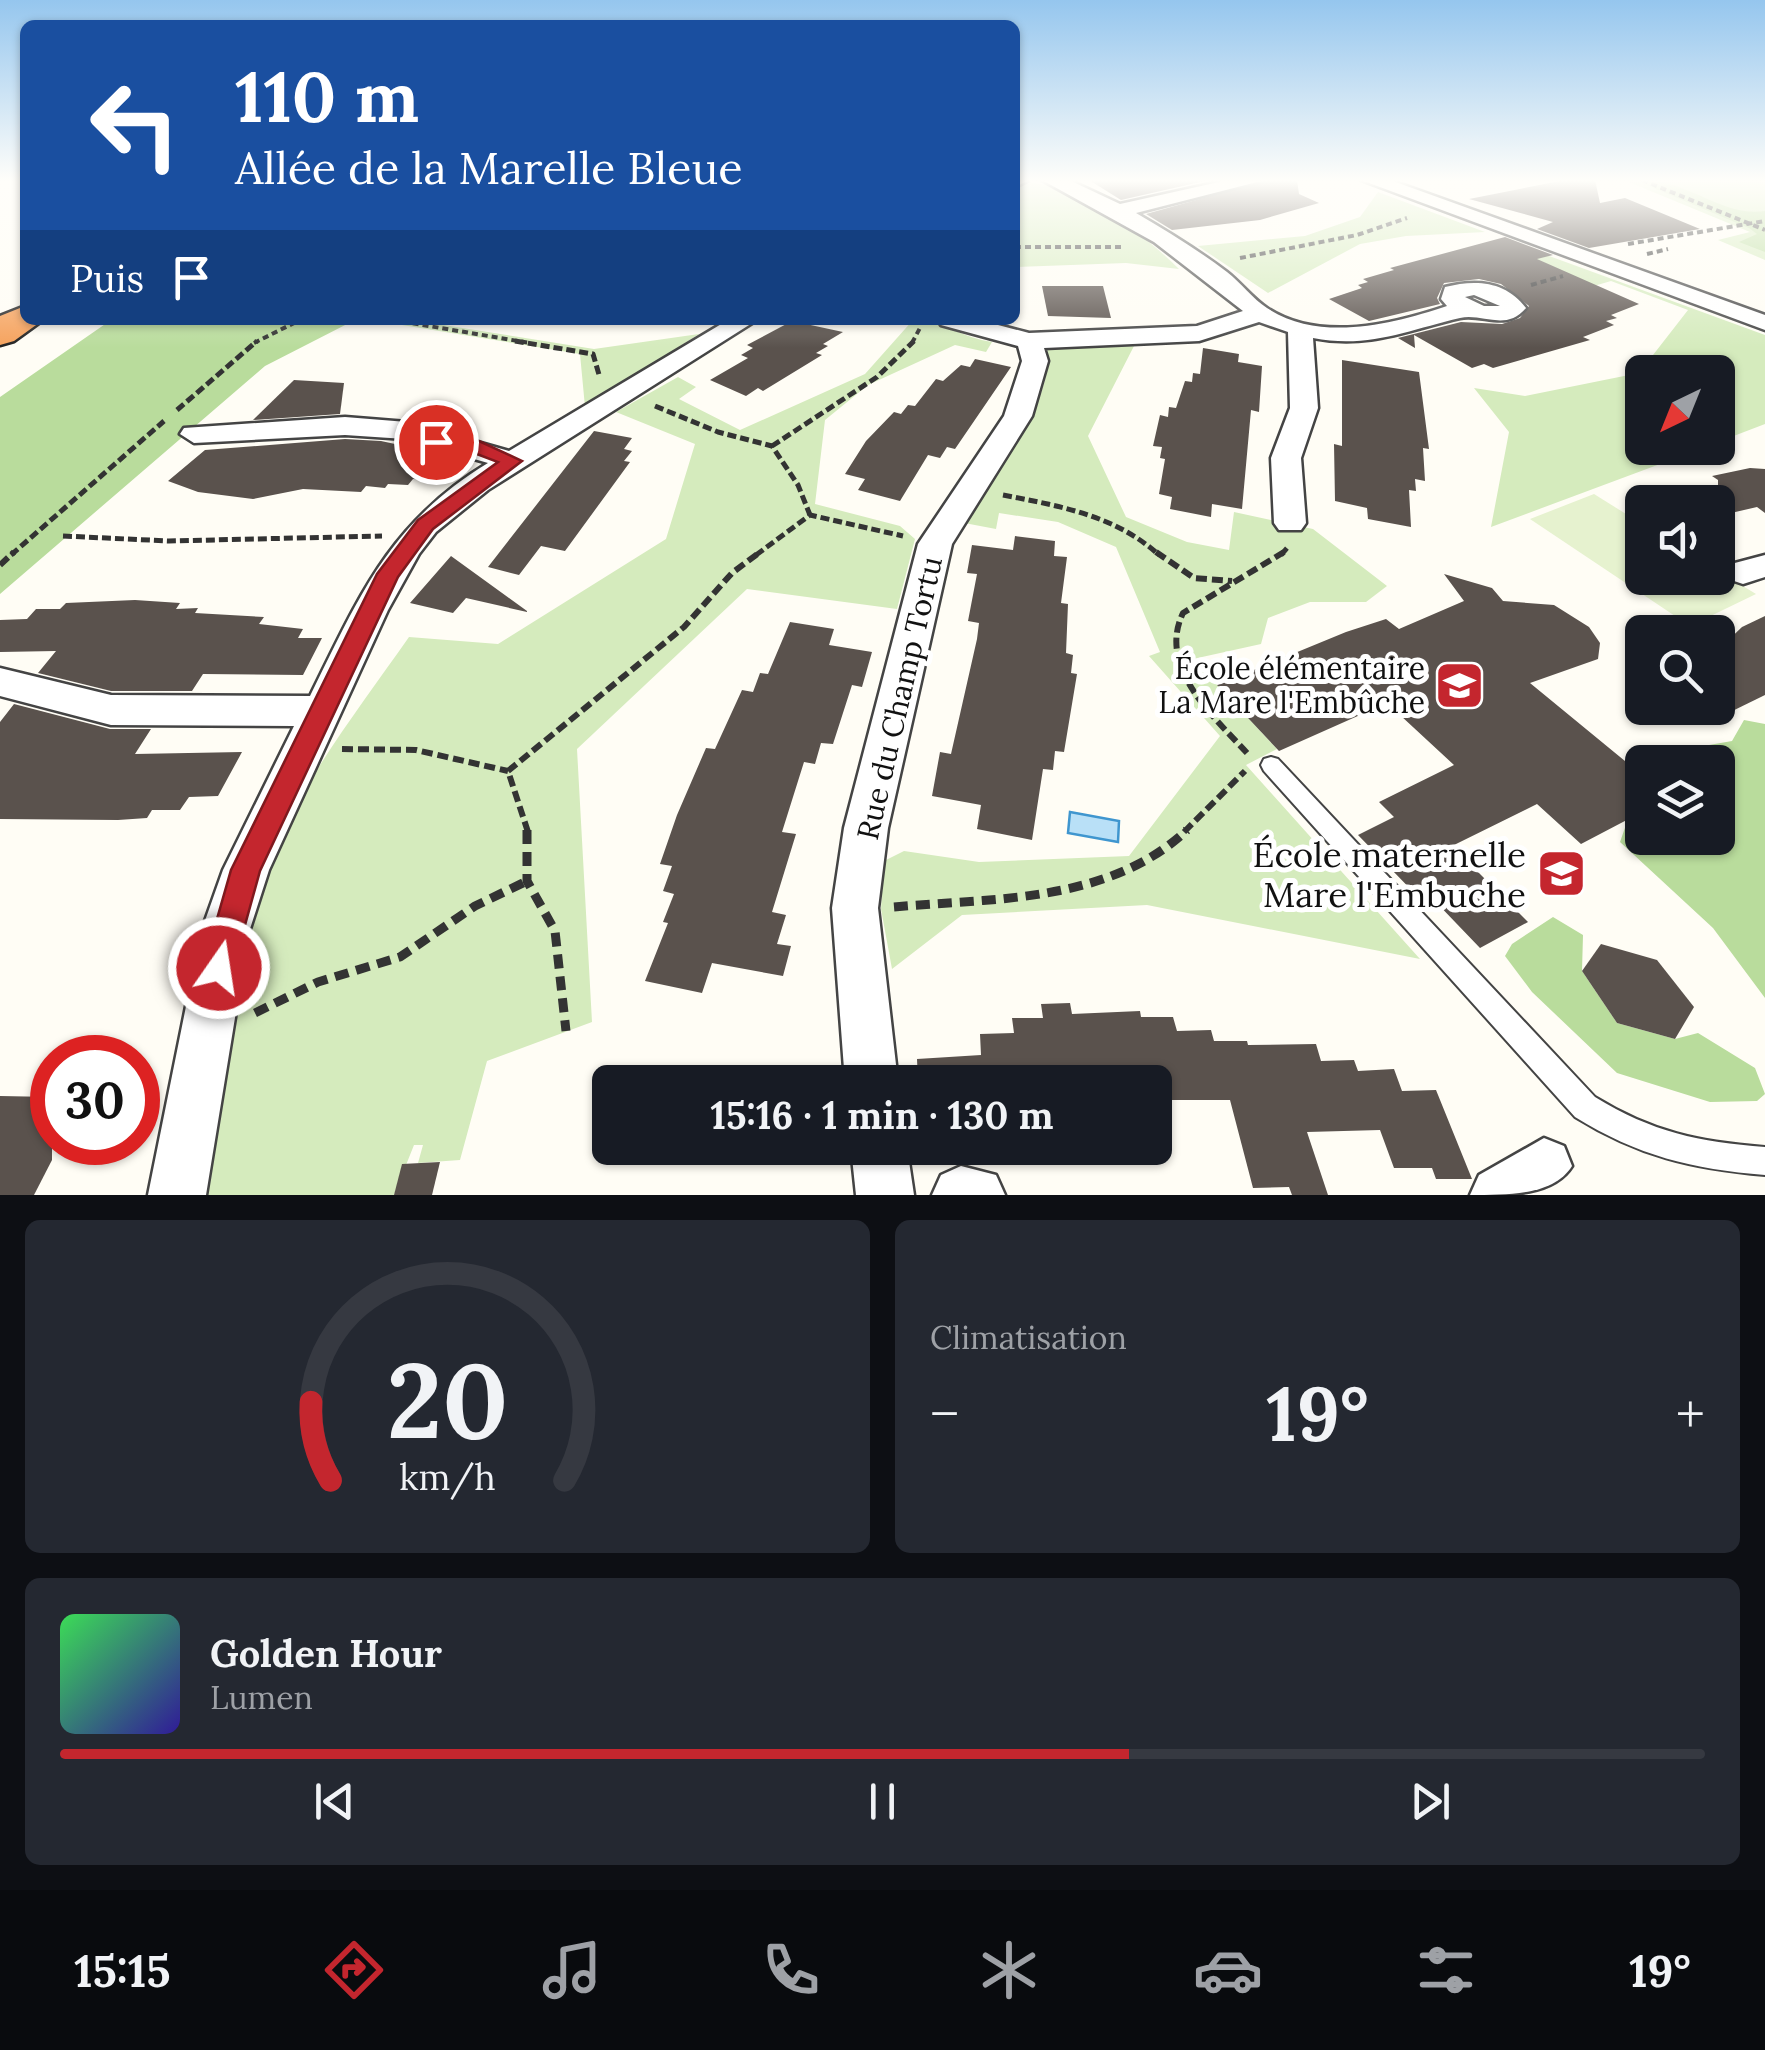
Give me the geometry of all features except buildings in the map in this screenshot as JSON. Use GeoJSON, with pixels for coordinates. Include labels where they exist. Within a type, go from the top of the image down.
{"type":"FeatureCollection","features":[{"type":"Feature","properties":{"kind":"street"},"geometry":{"type":"LineString","coordinates":[[1155,236],[1242,295],[1259,314],[1300,328],[1376,337],[1464,308],[1485,314],[1511,312],[1514,304],[1502,295],[1531,286]]}},
{"type":"Feature","properties":{"kind":"street"},"geometry":{"type":"LineString","coordinates":[[1522,236],[1765,324]]}},
{"type":"Feature","properties":{"kind":"street"},"geometry":{"type":"LineString","coordinates":[[970,325],[1029,340],[1199,333],[1259,314]]}},
{"type":"Feature","properties":{"kind":"street"},"geometry":{"type":"LineString","coordinates":[[177,1195],[226,932],[246,870],[320,711],[404,548],[451,502],[512,461],[737,325]]}},
{"type":"Feature","properties":{"kind":"street"},"geometry":{"type":"LineString","coordinates":[[1290,522],[1286,458],[1304,408],[1300,328]]}},
{"type":"Feature","properties":{"kind":"street","name":"Rue du Champ Tortu"},"geometry":{"type":"LineString","coordinates":[[869,1065],[855,908],[866,828],[935,544],[1018,416],[1035,361],[1029,340]]}},
{"type":"Feature","properties":{"kind":"street"},"geometry":{"type":"LineString","coordinates":[[194,434],[344,426],[408,431],[436,442],[472,446],[512,461]]}},
{"type":"Feature","properties":{"kind":"street"},"geometry":{"type":"LineString","coordinates":[[0,682],[111,710],[320,711]]}},
{"type":"Feature","properties":{"kind":"street"},"geometry":{"type":"LineString","coordinates":[[881,1165],[885,1195]]}},
{"type":"Feature","properties":{"kind":"street"},"geometry":{"type":"LineString","coordinates":[[962,1195],[976,1195]]}},
{"type":"Feature","properties":{"kind":"lane"},"geometry":{"type":"LineString","coordinates":[[1271,766],[1584,1107],[1625,1134],[1664,1149],[1765,1161]]}},
{"type":"Feature","properties":{"kind":"path"},"geometry":{"type":"LineString","coordinates":[[1020,247],[1089,245],[1253,257],[1353,236]]}},
{"type":"Feature","properties":{"kind":"path"},"geometry":{"type":"LineString","coordinates":[[1617,246],[1682,236]]}},
{"type":"Feature","properties":{"kind":"path"},"geometry":{"type":"LineString","coordinates":[[0,565],[261,337],[289,325]]}},
{"type":"Feature","properties":{"kind":"path"},"geometry":{"type":"LineString","coordinates":[[772,446],[804,417],[909,352],[921,325]]}},
{"type":"Feature","properties":{"kind":"path"},"geometry":{"type":"LineString","coordinates":[[970,490],[1076,508],[1136,537],[1183,577],[1234,582]]}},
{"type":"Feature","properties":{"kind":"path"},"geometry":{"type":"LineString","coordinates":[[508,771],[684,627],[732,573],[810,516],[935,544]]}},
{"type":"Feature","properties":{"kind":"path"},"geometry":{"type":"LineString","coordinates":[[855,908],[1083,885],[1123,874],[1164,849],[1255,761],[1194,692],[1176,656],[1176,622],[1288,548],[1290,522]]}},
{"type":"Feature","properties":{"kind":"path"},"geometry":{"type":"LineString","coordinates":[[63,536],[169,541],[400,536]]}},
{"type":"Feature","properties":{"kind":"path"},"geometry":{"type":"LineString","coordinates":[[304,749],[416,750],[508,771]]}},
{"type":"Feature","properties":{"kind":"path"},"geometry":{"type":"LineString","coordinates":[[508,771],[528,832],[527,881],[556,931],[566,1031]]}},
{"type":"Feature","properties":{"kind":"path"},"geometry":{"type":"LineString","coordinates":[[206,1040],[318,982],[400,958],[475,906],[527,881]]}},
{"type":"Feature","properties":{"kind":"green space"},"geometry":{"type":"Polygon","coordinates":[[[1020,236],[1141,236],[1179,269],[1126,263],[1020,267],[1020,236]]]}},
{"type":"Feature","properties":{"kind":"green space"},"geometry":{"type":"Polygon","coordinates":[[[1305,236],[1411,236],[1360,244],[1268,293],[1198,246],[1305,236]]]}},
{"type":"Feature","properties":{"kind":"green space"},"geometry":{"type":"Polygon","coordinates":[[[1765,236],[1765,260],[1718,240],[1765,236]]]}},
{"type":"Feature","properties":{"kind":"green space"},"geometry":{"type":"Polygon","coordinates":[[[1765,236],[1765,252],[1739,242],[1765,236]]]}},
{"type":"Feature","properties":{"kind":"green space"},"geometry":{"type":"Polygon","coordinates":[[[1541,253],[1765,335],[1765,424],[1735,435],[1735,355],[1653,355],[1688,310],[1611,281],[1587,288],[1531,262],[1541,253]]]}},
{"type":"Feature","properties":{"kind":"green space"},"geometry":{"type":"Polygon","coordinates":[[[104,325],[345,325],[265,366],[0,594],[0,397],[104,325]]]}},
{"type":"Feature","properties":{"kind":"green space"},"geometry":{"type":"Polygon","coordinates":[[[402,325],[443,325],[594,349],[699,334],[585,407],[580,354],[402,325]]]}},
{"type":"Feature","properties":{"kind":"green space"},"geometry":{"type":"Polygon","coordinates":[[[909,325],[938,325],[992,342],[986,352],[955,345],[868,385],[825,420],[815,504],[900,526],[915,539],[897,609],[747,589],[577,749],[592,1022],[487,1061],[460,1160],[418,1163],[423,1145],[414,1145],[394,1195],[204,1195],[229,1011],[262,874],[308,784],[409,637],[498,644],[666,539],[695,444],[616,412],[678,377],[696,387],[679,399],[740,430],[865,374],[909,325]]]}},
{"type":"Feature","properties":{"kind":"green space"},"geometry":{"type":"Polygon","coordinates":[[[1134,346],[1088,436],[1126,517],[1187,542],[1229,550],[1234,512],[1313,529],[1387,586],[1366,602],[1310,602],[1268,618],[1261,644],[1193,659],[1277,749],[1246,765],[1420,959],[1147,905],[962,915],[892,969],[881,909],[884,861],[904,851],[979,862],[1129,856],[1220,736],[1149,656],[1160,652],[1116,547],[1058,522],[999,513],[996,529],[959,522],[1030,418],[1047,371],[1047,349],[1134,346]]]}},
{"type":"Feature","properties":{"kind":"green space"},"geometry":{"type":"Polygon","coordinates":[[[1625,376],[1625,465],[1657,465],[1491,527],[1509,432],[1474,388],[1525,396],[1625,376]]]}},
{"type":"Feature","properties":{"kind":"green space"},"geometry":{"type":"Polygon","coordinates":[[[1594,494],[1625,513],[1625,583],[1530,519],[1594,494]]]}},
{"type":"Feature","properties":{"kind":"green space"},"geometry":{"type":"Polygon","coordinates":[[[1735,581],[1756,594],[1713,615],[1674,615],[1644,595],[1735,595],[1735,581]]]}},
{"type":"Feature","properties":{"kind":"green space"},"geometry":{"type":"Polygon","coordinates":[[[1744,720],[1765,724],[1765,998],[1713,928],[1634,855],[1735,855],[1735,745],[1709,745],[1732,741],[1744,720]]]}},
{"type":"Feature","properties":{"kind":"green space"},"geometry":{"type":"Polygon","coordinates":[[[1553,917],[1583,935],[1582,971],[1617,1023],[1675,1039],[1698,1033],[1755,1068],[1765,1094],[1757,1101],[1710,1102],[1617,1073],[1532,992],[1505,956],[1512,944],[1553,917]]]}},
{"type":"Feature","properties":{"kind":"water"},"geometry":{"type":"Polygon","coordinates":[[[1070,812],[1119,821],[1118,842],[1068,833],[1070,812]]]}},
{"type":"Feature","properties":{"kind":"place","name":"École élémentaire La Mare l'Embûche"},"geometry":{"type":"Point","coordinates":[1460,685]}},
{"type":"Feature","properties":{"kind":"place","name":"École maternelle Mare l'Embuche"},"geometry":{"type":"Point","coordinates":[1561,874]}},
{"type":"Feature","properties":{"kind":"route"},"geometry":{"type":"LineString","coordinates":[[219,968],[246,870],[388,574],[425,524],[512,461],[472,446],[436,442]]}}]}
